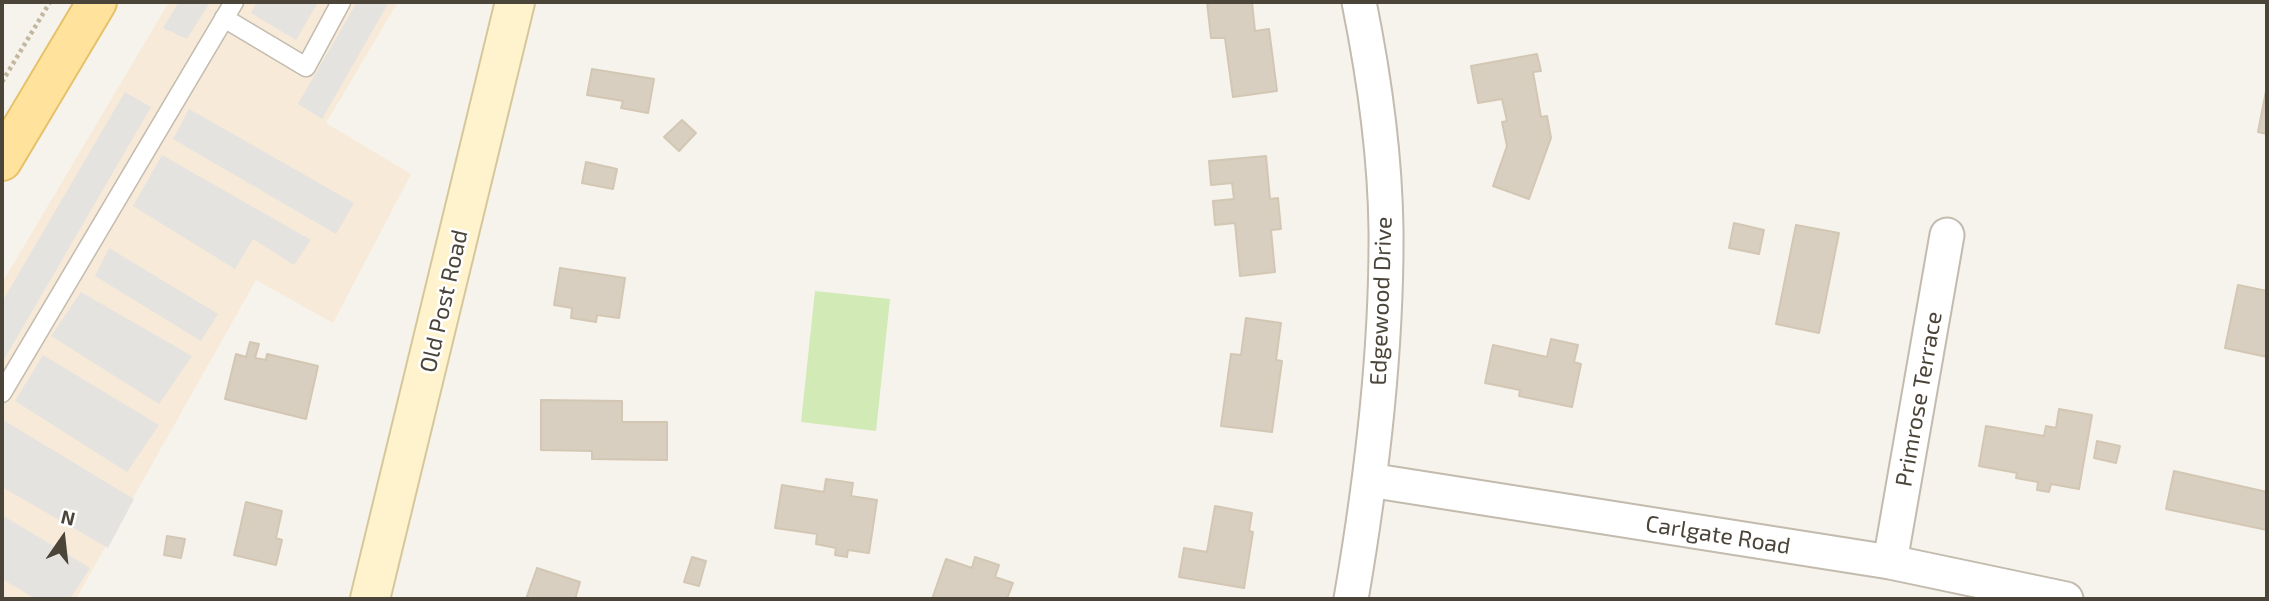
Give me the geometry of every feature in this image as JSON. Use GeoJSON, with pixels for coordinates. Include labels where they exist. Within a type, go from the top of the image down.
{"type":"FeatureCollection","features":[{"type":"Feature","properties":{"kind":"main road"},"geometry":{"type":"LineString","coordinates":[[11,138],[97,2]]}},
{"type":"Feature","properties":{"kind":"street","name":"Old Post Road"},"geometry":{"type":"LineString","coordinates":[[370,599],[515,2]]}},
{"type":"Feature","properties":{"kind":"street","name":"Edgewood Drive"},"geometry":{"type":"LineString","coordinates":[[1351,599],[1369,480],[1381,368],[1386,228],[1379,130],[1359,2]]}},
{"type":"Feature","properties":{"kind":"street","name":"Primrose Terrace"},"geometry":{"type":"LineString","coordinates":[[1890,562],[1947,235]]}},
{"type":"Feature","properties":{"kind":"street","name":"Carlgate Road"},"geometry":{"type":"LineString","coordinates":[[1369,480],[1890,562],[2066,599]]}},
{"type":"Feature","properties":{"kind":"lane"},"geometry":{"type":"LineString","coordinates":[[2,393],[234,2]]}},
{"type":"Feature","properties":{"kind":"lane"},"geometry":{"type":"LineString","coordinates":[[224,18],[306,67],[341,2]]}},
{"type":"Feature","properties":{"kind":"path"},"geometry":{"type":"LineString","coordinates":[[2,82],[50,2]]}},
{"type":"Feature","properties":{"kind":"shaded area"},"geometry":{"type":"Polygon","coordinates":[[[169,2],[398,2],[326,123],[411,174],[333,323],[256,280],[76,599],[2,599],[2,283],[169,2]]]}},
{"type":"Feature","properties":{"kind":"shaded area"},"geometry":{"type":"Polygon","coordinates":[[[179,2],[210,2],[187,39],[163,28],[179,2]]]}},
{"type":"Feature","properties":{"kind":"shaded area"},"geometry":{"type":"Polygon","coordinates":[[[257,2],[318,2],[296,40],[251,13],[257,2]]]}},
{"type":"Feature","properties":{"kind":"shaded area"},"geometry":{"type":"Polygon","coordinates":[[[357,2],[389,2],[322,119],[298,104],[357,2]]]}},
{"type":"Feature","properties":{"kind":"shaded area"},"geometry":{"type":"Polygon","coordinates":[[[125,92],[151,107],[2,363],[2,302],[125,92]]]}},
{"type":"Feature","properties":{"kind":"shaded area"},"geometry":{"type":"Polygon","coordinates":[[[189,109],[354,203],[336,234],[173,139],[189,109]]]}},
{"type":"Feature","properties":{"kind":"shaded area"},"geometry":{"type":"Polygon","coordinates":[[[162,155],[311,240],[294,265],[253,239],[235,269],[133,206],[162,155]]]}},
{"type":"Feature","properties":{"kind":"shaded area"},"geometry":{"type":"Polygon","coordinates":[[[109,248],[218,314],[201,341],[95,276],[109,248]]]}},
{"type":"Feature","properties":{"kind":"shaded area"},"geometry":{"type":"Polygon","coordinates":[[[81,292],[192,356],[159,404],[51,336],[81,292]]]}},
{"type":"Feature","properties":{"kind":"shaded area"},"geometry":{"type":"Polygon","coordinates":[[[43,355],[159,425],[127,472],[15,401],[43,355]]]}},
{"type":"Feature","properties":{"kind":"shaded area"},"geometry":{"type":"Polygon","coordinates":[[[3,420],[134,499],[108,548],[2,487],[3,420]]]}},
{"type":"Feature","properties":{"kind":"shaded area"},"geometry":{"type":"Polygon","coordinates":[[[2,515],[90,568],[70,599],[36,599],[2,579],[2,515]]]}},
{"type":"Feature","properties":{"kind":"green space"},"geometry":{"type":"Polygon","coordinates":[[[815,291],[890,299],[876,431],[801,422],[815,291]]]}},
{"type":"Feature","properties":{"kind":"building"},"geometry":{"type":"Polygon","coordinates":[[[1207,2],[1252,2],[1255,31],[1269,29],[1277,91],[1233,97],[1225,38],[1211,38],[1207,2]]]}},
{"type":"Feature","properties":{"kind":"building"},"geometry":{"type":"Polygon","coordinates":[[[1537,54],[1541,71],[1533,72],[1541,117],[1547,116],[1551,138],[1529,199],[1493,186],[1507,146],[1502,122],[1507,121],[1502,99],[1478,103],[1471,66],[1537,54]]]}},
{"type":"Feature","properties":{"kind":"building"},"geometry":{"type":"Polygon","coordinates":[[[592,69],[654,79],[648,113],[621,108],[623,101],[587,95],[592,69]]]}},
{"type":"Feature","properties":{"kind":"building"},"geometry":{"type":"Polygon","coordinates":[[[2267,86],[2267,134],[2258,132],[2267,86]]]}},
{"type":"Feature","properties":{"kind":"building"},"geometry":{"type":"Polygon","coordinates":[[[682,120],[696,133],[679,151],[664,137],[682,120]]]}},
{"type":"Feature","properties":{"kind":"building"},"geometry":{"type":"Polygon","coordinates":[[[1266,156],[1270,199],[1278,198],[1281,229],[1271,230],[1275,272],[1240,276],[1235,223],[1215,225],[1213,201],[1234,199],[1232,183],[1211,185],[1209,161],[1266,156]]]}},
{"type":"Feature","properties":{"kind":"building"},"geometry":{"type":"Polygon","coordinates":[[[586,162],[617,169],[613,189],[582,183],[586,162]]]}},
{"type":"Feature","properties":{"kind":"building"},"geometry":{"type":"Polygon","coordinates":[[[1734,223],[1764,230],[1759,254],[1729,248],[1734,223]]]}},
{"type":"Feature","properties":{"kind":"building"},"geometry":{"type":"Polygon","coordinates":[[[1796,225],[1839,233],[1819,333],[1776,324],[1796,225]]]}},
{"type":"Feature","properties":{"kind":"building"},"geometry":{"type":"Polygon","coordinates":[[[560,268],[625,278],[619,318],[597,315],[596,322],[571,318],[572,308],[554,305],[560,268]]]}},
{"type":"Feature","properties":{"kind":"building"},"geometry":{"type":"Polygon","coordinates":[[[2238,285],[2267,291],[2267,357],[2225,348],[2238,285]]]}},
{"type":"Feature","properties":{"kind":"building"},"geometry":{"type":"Polygon","coordinates":[[[1246,318],[1281,323],[1276,360],[1282,361],[1272,432],[1221,426],[1231,354],[1241,355],[1246,318]]]}},
{"type":"Feature","properties":{"kind":"building"},"geometry":{"type":"Polygon","coordinates":[[[1551,339],[1578,345],[1574,362],[1581,364],[1572,407],[1519,396],[1520,390],[1485,383],[1493,345],[1547,357],[1551,339]]]}},
{"type":"Feature","properties":{"kind":"building"},"geometry":{"type":"Polygon","coordinates":[[[250,342],[259,344],[255,358],[266,360],[267,354],[318,366],[306,419],[225,399],[236,354],[246,357],[250,342]]]}},
{"type":"Feature","properties":{"kind":"building"},"geometry":{"type":"Polygon","coordinates":[[[541,400],[622,401],[622,422],[667,422],[667,460],[592,459],[592,451],[541,450],[541,400]]]}},
{"type":"Feature","properties":{"kind":"building"},"geometry":{"type":"Polygon","coordinates":[[[2059,409],[2092,415],[2079,489],[2051,484],[2049,492],[2037,490],[2038,482],[2016,478],[2017,473],[1979,466],[1986,426],[2044,436],[2046,426],[2056,428],[2059,409]]]}},
{"type":"Feature","properties":{"kind":"building"},"geometry":{"type":"Polygon","coordinates":[[[2097,441],[2120,446],[2116,463],[2094,458],[2097,441]]]}},
{"type":"Feature","properties":{"kind":"building"},"geometry":{"type":"Polygon","coordinates":[[[2174,471],[2267,492],[2267,530],[2166,509],[2174,471]]]}},
{"type":"Feature","properties":{"kind":"building"},"geometry":{"type":"Polygon","coordinates":[[[826,479],[853,483],[851,496],[877,500],[869,553],[848,550],[847,557],[835,555],[836,548],[816,544],[817,534],[775,528],[782,485],[824,492],[826,479]]]}},
{"type":"Feature","properties":{"kind":"building"},"geometry":{"type":"Polygon","coordinates":[[[246,502],[282,511],[276,538],[282,540],[276,565],[234,555],[246,502]]]}},
{"type":"Feature","properties":{"kind":"building"},"geometry":{"type":"Polygon","coordinates":[[[1215,506],[1252,513],[1249,531],[1253,532],[1244,588],[1179,577],[1184,548],[1207,552],[1215,506]]]}},
{"type":"Feature","properties":{"kind":"building"},"geometry":{"type":"Polygon","coordinates":[[[167,536],[185,539],[181,558],[164,555],[167,536]]]}},
{"type":"Feature","properties":{"kind":"building"},"geometry":{"type":"Polygon","coordinates":[[[692,557],[706,561],[699,586],[684,582],[692,557]]]}},
{"type":"Feature","properties":{"kind":"building"},"geometry":{"type":"Polygon","coordinates":[[[975,557],[999,565],[995,577],[1013,583],[1007,599],[932,599],[946,559],[972,568],[975,557]]]}},
{"type":"Feature","properties":{"kind":"building"},"geometry":{"type":"Polygon","coordinates":[[[537,568],[580,582],[575,599],[526,599],[537,568]]]}}]}
